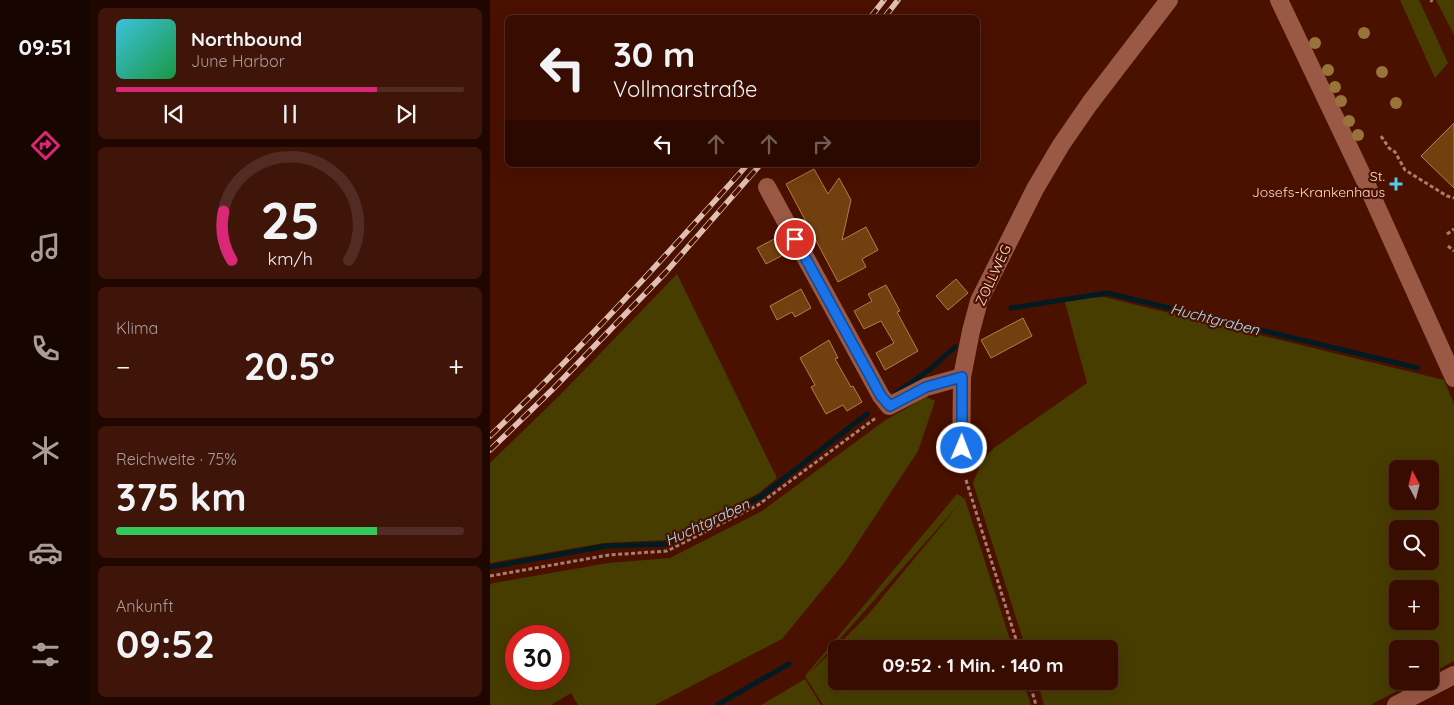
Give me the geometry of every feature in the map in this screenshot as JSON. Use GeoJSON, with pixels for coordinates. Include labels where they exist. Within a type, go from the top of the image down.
{"type":"FeatureCollection","features":[{"type":"Feature","properties":{"kind":"street","name":"ZOLLWEG"},"geometry":{"type":"LineString","coordinates":[[961,465],[962,377],[979,301],[1035,189],[1061,145],[1169,0]]}},
{"type":"Feature","properties":{"kind":"street"},"geometry":{"type":"LineString","coordinates":[[1279,0],[1366,183],[1454,378]]}},
{"type":"Feature","properties":{"kind":"street"},"geometry":{"type":"LineString","coordinates":[[767,187],[881,396],[890,406],[926,387],[962,377]]}},
{"type":"Feature","properties":{"kind":"street"},"geometry":{"type":"LineString","coordinates":[[1396,705],[1454,676]]}},
{"type":"Feature","properties":{"kind":"path"},"geometry":{"type":"LineString","coordinates":[[1381,136],[1388,148],[1395,152],[1405,170],[1447,196],[1454,198]]}},
{"type":"Feature","properties":{"kind":"path"},"geometry":{"type":"LineString","coordinates":[[1447,234],[1454,229]]}},
{"type":"Feature","properties":{"kind":"path"},"geometry":{"type":"LineString","coordinates":[[1448,246],[1454,252]]}},
{"type":"Feature","properties":{"kind":"path"},"geometry":{"type":"LineString","coordinates":[[490,576],[609,555],[667,551],[758,504],[890,406]]}},
{"type":"Feature","properties":{"kind":"path"},"geometry":{"type":"LineString","coordinates":[[961,465],[1016,640]]}},
{"type":"Feature","properties":{"kind":"path"},"geometry":{"type":"LineString","coordinates":[[1032,690],[1036,705]]}},
{"type":"Feature","properties":{"kind":"shaded area"},"geometry":{"type":"Polygon","coordinates":[[[1400,0],[1419,0],[1448,63],[1435,78],[1400,0]]]}},
{"type":"Feature","properties":{"kind":"shaded area"},"geometry":{"type":"Polygon","coordinates":[[[1436,0],[1454,0],[1454,35],[1436,0]]]}},
{"type":"Feature","properties":{"kind":"shaded area"},"geometry":{"type":"Polygon","coordinates":[[[677,274],[777,478],[759,493],[666,540],[604,543],[490,563],[490,463],[560,395],[677,274]]]}},
{"type":"Feature","properties":{"kind":"shaded area"},"geometry":{"type":"Polygon","coordinates":[[[1104,297],[1444,380],[1454,404],[1454,661],[1439,669],[1439,640],[1389,640],[1389,690],[1399,690],[1370,705],[1044,705],[1040,690],[1118,690],[1118,640],[1023,640],[973,483],[983,459],[994,448],[1087,383],[1064,299],[1104,297]]]}},
{"type":"Feature","properties":{"kind":"shaded area"},"geometry":{"type":"Polygon","coordinates":[[[926,397],[935,401],[918,451],[845,562],[782,639],[655,705],[578,705],[571,693],[551,705],[490,705],[490,585],[608,563],[670,558],[762,511],[884,421],[926,397]]]}},
{"type":"Feature","properties":{"kind":"shaded area"},"geometry":{"type":"Polygon","coordinates":[[[957,494],[965,499],[1010,640],[843,640],[866,617],[962,501],[839,640],[835,640],[957,494]]]}},
{"type":"Feature","properties":{"kind":"shaded area"},"geometry":{"type":"Polygon","coordinates":[[[828,648],[828,652],[807,676],[828,655],[828,690],[1026,690],[1031,705],[823,705],[805,676],[828,648]]]}},
{"type":"Feature","properties":{"kind":"shaded area"},"geometry":{"type":"Polygon","coordinates":[[[805,679],[821,705],[761,705],[805,679]]]}},
{"type":"Feature","properties":{"kind":"building"},"geometry":{"type":"Polygon","coordinates":[[[1454,123],[1454,188],[1421,156],[1454,123]]]}},
{"type":"Feature","properties":{"kind":"building"},"geometry":{"type":"Polygon","coordinates":[[[814,169],[828,194],[839,178],[851,200],[842,240],[866,227],[878,250],[862,259],[866,267],[838,282],[786,184],[814,169]]]}},
{"type":"Feature","properties":{"kind":"building"},"geometry":{"type":"Polygon","coordinates":[[[774,239],[783,255],[766,264],[757,248],[774,239]]]}},
{"type":"Feature","properties":{"kind":"building"},"geometry":{"type":"Polygon","coordinates":[[[956,279],[968,293],[948,310],[936,296],[956,279]]]}},
{"type":"Feature","properties":{"kind":"building"},"geometry":{"type":"Polygon","coordinates":[[[886,285],[900,311],[897,312],[918,351],[885,370],[876,353],[894,343],[881,321],[864,329],[854,311],[872,301],[868,294],[886,285]]]}},
{"type":"Feature","properties":{"kind":"building"},"geometry":{"type":"Polygon","coordinates":[[[801,289],[811,308],[795,317],[792,312],[777,320],[770,306],[801,289]]]}},
{"type":"Feature","properties":{"kind":"building"},"geometry":{"type":"Polygon","coordinates":[[[1023,318],[1032,336],[991,358],[981,340],[1023,318]]]}},
{"type":"Feature","properties":{"kind":"building"},"geometry":{"type":"Polygon","coordinates":[[[829,340],[838,358],[835,359],[862,402],[847,411],[843,405],[826,414],[811,387],[815,385],[800,358],[829,340]]]}},
{"type":"Feature","properties":{"kind":"waterway","name":"Huchtgraben"},"geometry":{"type":"LineString","coordinates":[[1011,308],[1107,293],[1418,368]]}},
{"type":"Feature","properties":{"kind":"waterway","name":"Huchtgraben"},"geometry":{"type":"LineString","coordinates":[[896,393],[929,370],[955,347]]}},
{"type":"Feature","properties":{"kind":"waterway","name":"Huchtgraben"},"geometry":{"type":"LineString","coordinates":[[490,567],[606,546],[667,544],[760,497],[867,414]]}},
{"type":"Feature","properties":{"kind":"waterway"},"geometry":{"type":"LineString","coordinates":[[717,705],[789,664]]}},
{"type":"Feature","properties":{"kind":"railway"},"geometry":{"type":"LineString","coordinates":[[872,15],[884,0]]}},
{"type":"Feature","properties":{"kind":"railway"},"geometry":{"type":"LineString","coordinates":[[886,15],[898,0]]}},
{"type":"Feature","properties":{"kind":"railway"},"geometry":{"type":"LineString","coordinates":[[490,436],[621,303],[745,167]]}},
{"type":"Feature","properties":{"kind":"railway"},"geometry":{"type":"LineString","coordinates":[[490,450],[555,387],[666,272],[758,167]]}},
{"type":"Feature","properties":{"kind":"place","name":"St. Josefs-Krankenhaus"},"geometry":{"type":"Point","coordinates":[1396,184]}},
{"type":"Feature","properties":{"kind":"route"},"geometry":{"type":"LineString","coordinates":[[795,239],[881,396],[890,406],[926,387],[962,377],[962,448]]}}]}
